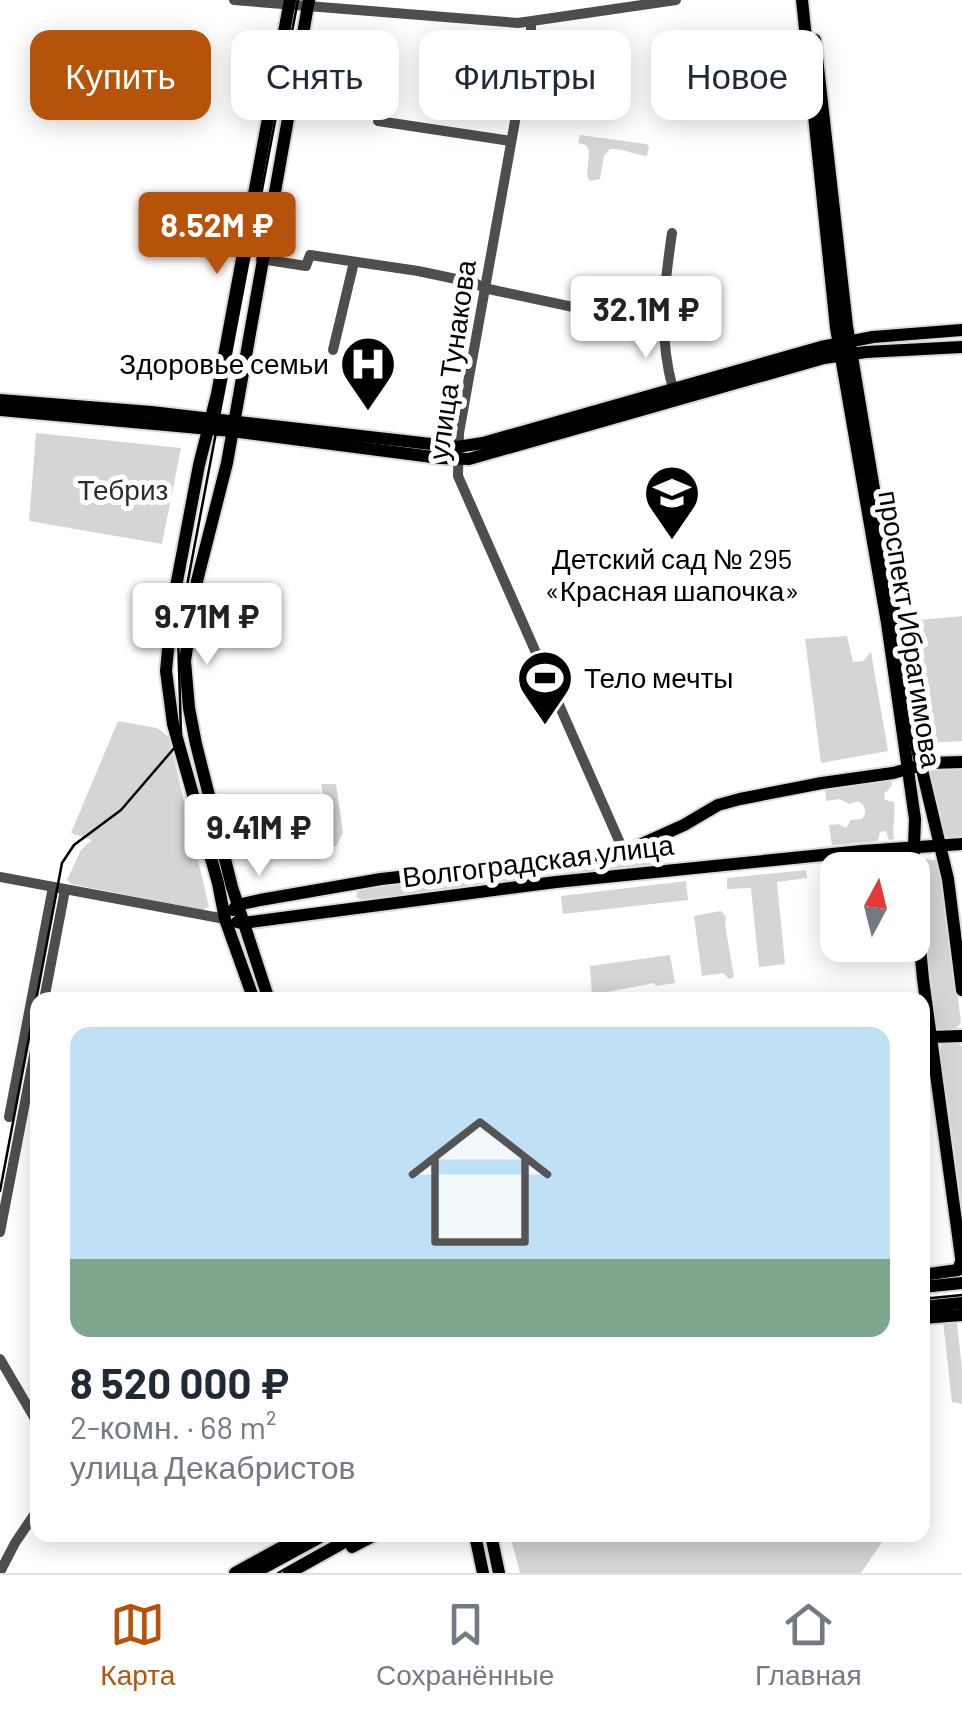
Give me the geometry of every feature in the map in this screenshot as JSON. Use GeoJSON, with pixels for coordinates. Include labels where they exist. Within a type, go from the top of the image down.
{"type":"FeatureCollection","features":[{"type":"Feature","properties":{"kind":"main road","name":"проспект Ибрагимова"},"geometry":{"type":"LineString","coordinates":[[802,0],[845,348],[915,819],[912,874],[926,992]]}},
{"type":"Feature","properties":{"kind":"main road","name":"проспект Ибрагимова"},"geometry":{"type":"LineString","coordinates":[[810,0],[845,348],[916,749],[948,879],[962,990]]}},
{"type":"Feature","properties":{"kind":"main road"},"geometry":{"type":"LineString","coordinates":[[251,992],[225,919],[173,724],[166,672],[172,608],[217,394],[290,2]]}},
{"type":"Feature","properties":{"kind":"main road"},"geometry":{"type":"LineString","coordinates":[[266,992],[242,923],[191,723],[186,661],[197,580],[220,494],[308,3]]}},
{"type":"Feature","properties":{"kind":"main road"},"geometry":{"type":"LineString","coordinates":[[457,454],[673,388],[914,333],[962,330]]}},
{"type":"Feature","properties":{"kind":"main road"},"geometry":{"type":"LineString","coordinates":[[914,333],[908,342],[916,349]]}},
{"type":"Feature","properties":{"kind":"main road"},"geometry":{"type":"LineString","coordinates":[[0,410],[232,426],[457,454],[471,459],[824,358],[845,348],[962,347]]}},
{"type":"Feature","properties":{"kind":"main road"},"geometry":{"type":"LineString","coordinates":[[0,400],[209,424]]}},
{"type":"Feature","properties":{"kind":"main road","name":"Волгоградская улица"},"geometry":{"type":"LineString","coordinates":[[237,905],[397,877],[624,852],[740,798],[906,768],[962,762]]}},
{"type":"Feature","properties":{"kind":"main road","name":"Волгоградская улица"},"geometry":{"type":"LineString","coordinates":[[225,919],[242,923],[556,882],[862,850],[962,844]]}},
{"type":"Feature","properties":{"kind":"main road"},"geometry":{"type":"LineString","coordinates":[[358,908],[353,891],[359,884]]}},
{"type":"Feature","properties":{"kind":"main road"},"geometry":{"type":"LineString","coordinates":[[225,919],[237,905]]}},
{"type":"Feature","properties":{"kind":"main road","name":"проспект Ибрагимова"},"geometry":{"type":"LineString","coordinates":[[930,1028],[962,1262]]}},
{"type":"Feature","properties":{"kind":"main road"},"geometry":{"type":"LineString","coordinates":[[931,1037],[962,1036]]}},
{"type":"Feature","properties":{"kind":"main road"},"geometry":{"type":"LineString","coordinates":[[930,1274],[954,1272],[962,1262]]}},
{"type":"Feature","properties":{"kind":"main road"},"geometry":{"type":"LineString","coordinates":[[930,1286],[962,1284]]}},
{"type":"Feature","properties":{"kind":"main road"},"geometry":{"type":"LineString","coordinates":[[930,1306],[955,1304]]}},
{"type":"Feature","properties":{"kind":"main road"},"geometry":{"type":"LineString","coordinates":[[930,1317],[962,1315]]}},
{"type":"Feature","properties":{"kind":"main road"},"geometry":{"type":"LineString","coordinates":[[235,1573],[291,1542]]}},
{"type":"Feature","properties":{"kind":"main road"},"geometry":{"type":"LineString","coordinates":[[254,1573],[311,1542]]}},
{"type":"Feature","properties":{"kind":"main road"},"geometry":{"type":"LineString","coordinates":[[289,1573],[344,1542]]}},
{"type":"Feature","properties":{"kind":"main road"},"geometry":{"type":"LineString","coordinates":[[306,1573],[362,1542]]}},
{"type":"Feature","properties":{"kind":"main road"},"geometry":{"type":"LineString","coordinates":[[476,1542],[483,1573]]}},
{"type":"Feature","properties":{"kind":"main road"},"geometry":{"type":"LineString","coordinates":[[492,1542],[499,1573]]}},
{"type":"Feature","properties":{"kind":"street"},"geometry":{"type":"LineString","coordinates":[[234,0],[518,23],[676,0]]}},
{"type":"Feature","properties":{"kind":"street","name":"улица Тунакова"},"geometry":{"type":"LineString","coordinates":[[531,22],[457,454],[458,478],[624,852]]}},
{"type":"Feature","properties":{"kind":"street"},"geometry":{"type":"LineString","coordinates":[[378,121],[511,141]]}},
{"type":"Feature","properties":{"kind":"street"},"geometry":{"type":"LineString","coordinates":[[672,233],[662,326],[673,388]]}},
{"type":"Feature","properties":{"kind":"street"},"geometry":{"type":"LineString","coordinates":[[262,259],[306,266],[310,255],[434,274],[662,326]]}},
{"type":"Feature","properties":{"kind":"street"},"geometry":{"type":"LineString","coordinates":[[333,350],[354,262]]}},
{"type":"Feature","properties":{"kind":"street"},"geometry":{"type":"LineString","coordinates":[[0,877],[225,919]]}},
{"type":"Feature","properties":{"kind":"street"},"geometry":{"type":"LineString","coordinates":[[45,992],[59,888]]}},
{"type":"Feature","properties":{"kind":"street"},"geometry":{"type":"LineString","coordinates":[[37,992],[59,888]]}},
{"type":"Feature","properties":{"kind":"street"},"geometry":{"type":"LineString","coordinates":[[10,1116],[30,1023]]}},
{"type":"Feature","properties":{"kind":"street"},"geometry":{"type":"LineString","coordinates":[[0,1232],[30,1076]]}},
{"type":"Feature","properties":{"kind":"street"},"geometry":{"type":"LineString","coordinates":[[0,1360],[30,1411]]}},
{"type":"Feature","properties":{"kind":"street"},"geometry":{"type":"LineString","coordinates":[[0,1572],[30,1521]]}},
{"type":"Feature","properties":{"kind":"green space"},"geometry":{"type":"Polygon","coordinates":[[[580,135],[646,144],[647,156],[610,149],[604,156],[600,179],[590,181],[589,151],[586,145],[578,143],[580,135]]]}},
{"type":"Feature","properties":{"kind":"green space","name":"Тебриз"},"geometry":{"type":"Polygon","coordinates":[[[36,433],[181,448],[162,544],[29,521],[36,433]]]}},
{"type":"Feature","properties":{"kind":"green space"},"geometry":{"type":"Polygon","coordinates":[[[962,616],[962,741],[926,743],[908,621],[962,616]]]}},
{"type":"Feature","properties":{"kind":"green space"},"geometry":{"type":"Polygon","coordinates":[[[847,636],[853,662],[863,661],[871,652],[888,751],[821,763],[805,639],[847,636]]]}},
{"type":"Feature","properties":{"kind":"green space"},"geometry":{"type":"Polygon","coordinates":[[[118,721],[157,728],[169,737],[209,907],[202,910],[71,884],[67,880],[81,850],[92,840],[71,833],[118,721]]]}},
{"type":"Feature","properties":{"kind":"green space"},"geometry":{"type":"Polygon","coordinates":[[[962,765],[962,840],[946,839],[927,771],[962,765]]]}},
{"type":"Feature","properties":{"kind":"green space"},"geometry":{"type":"Polygon","coordinates":[[[890,778],[892,784],[884,793],[885,800],[894,802],[894,839],[889,840],[886,831],[880,832],[878,841],[832,845],[829,825],[846,828],[851,820],[862,819],[865,811],[858,801],[826,801],[825,789],[890,778]]]}},
{"type":"Feature","properties":{"kind":"green space"},"geometry":{"type":"Polygon","coordinates":[[[321,784],[336,784],[343,833],[336,846],[325,848],[323,841],[310,843],[310,850],[281,848],[277,807],[272,803],[283,800],[285,805],[280,806],[284,835],[301,832],[300,818],[312,816],[314,822],[328,819],[321,784]]]}},
{"type":"Feature","properties":{"kind":"green space"},"geometry":{"type":"Polygon","coordinates":[[[645,848],[652,867],[362,900],[356,897],[361,887],[645,848]]]}},
{"type":"Feature","properties":{"kind":"green space"},"geometry":{"type":"Polygon","coordinates":[[[930,860],[935,860],[941,871],[961,1022],[956,1028],[943,1031],[936,1026],[927,962],[930,860]]]}},
{"type":"Feature","properties":{"kind":"green space"},"geometry":{"type":"Polygon","coordinates":[[[806,870],[807,878],[777,882],[785,964],[759,967],[751,888],[727,889],[727,878],[806,870]]]}},
{"type":"Feature","properties":{"kind":"green space"},"geometry":{"type":"Polygon","coordinates":[[[686,881],[688,900],[563,914],[561,896],[686,881]]]}},
{"type":"Feature","properties":{"kind":"green space"},"geometry":{"type":"Polygon","coordinates":[[[721,911],[726,917],[734,977],[729,979],[723,973],[702,976],[694,916],[721,911]]]}},
{"type":"Feature","properties":{"kind":"green space"},"geometry":{"type":"Polygon","coordinates":[[[670,955],[675,983],[592,992],[590,966],[670,955]]]}},
{"type":"Feature","properties":{"kind":"green space"},"geometry":{"type":"Polygon","coordinates":[[[944,1042],[958,1042],[962,1047],[962,1213],[941,1059],[944,1042]]]}},
{"type":"Feature","properties":{"kind":"green space"},"geometry":{"type":"Polygon","coordinates":[[[943,1321],[957,1324],[962,1404],[952,1402],[943,1321]]]}},
{"type":"Feature","properties":{"kind":"green space"},"geometry":{"type":"Polygon","coordinates":[[[512,1542],[882,1542],[861,1573],[520,1573],[512,1542]]]}},
{"type":"Feature","properties":{"kind":"tram line"},"geometry":{"type":"LineString","coordinates":[[38,992],[62,863],[74,845],[121,810],[181,735],[178,633],[298,0]]}},
{"type":"Feature","properties":{"kind":"tram line"},"geometry":{"type":"LineString","coordinates":[[0,1191],[30,1032]]}},
{"type":"Feature","properties":{"kind":"tram line"},"geometry":{"type":"LineString","coordinates":[[930,1298],[962,1295]]}},
{"type":"Feature","properties":{"kind":"tram line"},"geometry":{"type":"LineString","coordinates":[[278,1573],[333,1542]]}},
{"type":"Feature","properties":{"kind":"place","name":"Здоровье семьи"},"geometry":{"type":"Point","coordinates":[368,413]}},
{"type":"Feature","properties":{"kind":"place","name":"Детский сад № 295 «Красная шапочка»"},"geometry":{"type":"Point","coordinates":[672,542]}},
{"type":"Feature","properties":{"kind":"place","name":"Тело мечты"},"geometry":{"type":"Point","coordinates":[545,727]}}]}
